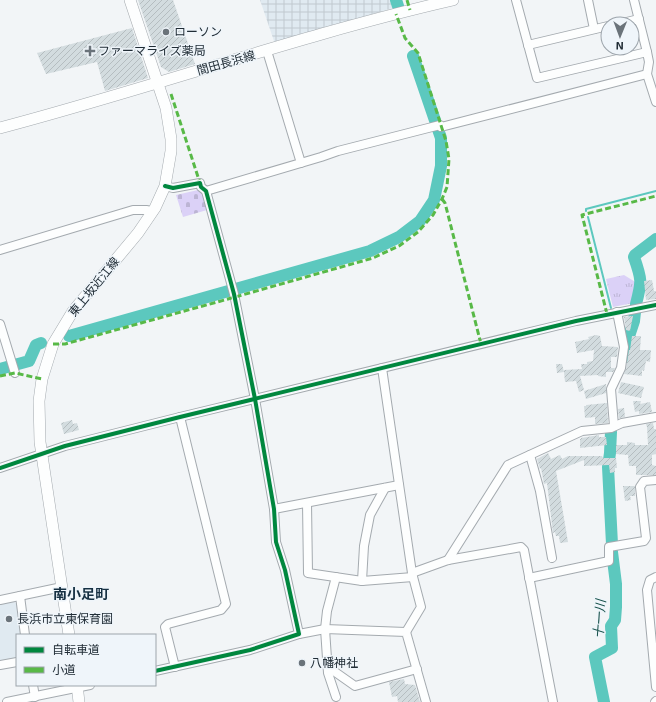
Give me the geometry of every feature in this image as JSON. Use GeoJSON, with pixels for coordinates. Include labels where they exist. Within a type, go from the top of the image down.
{"type":"FeatureCollection","features":[{"type":"Feature","properties":{"kind":"main road","name":"東上坂近江線"},"geometry":{"type":"LineString","coordinates":[[69,634],[40,442],[39,402],[42,379],[53,344],[73,311],[138,233],[153,212],[165,186],[171,151],[171,139],[166,108],[130,0]]}},
{"type":"Feature","properties":{"kind":"main road","name":"間田長浜線"},"geometry":{"type":"LineString","coordinates":[[0,128],[396,14],[453,0]]}},
{"type":"Feature","properties":{"kind":"main road"},"geometry":{"type":"LineString","coordinates":[[77,686],[79,702]]}},
{"type":"Feature","properties":{"kind":"street"},"geometry":{"type":"LineString","coordinates":[[516,0],[537,78],[647,52]]}},
{"type":"Feature","properties":{"kind":"street"},"geometry":{"type":"LineString","coordinates":[[588,0],[594,30]]}},
{"type":"Feature","properties":{"kind":"street"},"geometry":{"type":"LineString","coordinates":[[634,0],[638,16]]}},
{"type":"Feature","properties":{"kind":"street"},"geometry":{"type":"LineString","coordinates":[[206,192],[338,151],[646,74],[653,61],[647,52],[640,23]]}},
{"type":"Feature","properties":{"kind":"street"},"geometry":{"type":"LineString","coordinates":[[528,44],[600,28]]}},
{"type":"Feature","properties":{"kind":"street"},"geometry":{"type":"LineString","coordinates":[[267,51],[300,163]]}},
{"type":"Feature","properties":{"kind":"street"},"geometry":{"type":"LineString","coordinates":[[646,74],[654,86],[656,102]]}},
{"type":"Feature","properties":{"kind":"street"},"geometry":{"type":"LineString","coordinates":[[165,186],[173,188],[200,183],[201,187],[206,192],[233,290],[255,399],[274,509],[276,542],[285,570],[299,634]]}},
{"type":"Feature","properties":{"kind":"street"},"geometry":{"type":"LineString","coordinates":[[0,250],[133,210],[147,210],[153,212]]}},
{"type":"Feature","properties":{"kind":"street"},"geometry":{"type":"LineString","coordinates":[[0,468],[65,446],[180,416],[517,335],[617,312],[656,305]]}},
{"type":"Feature","properties":{"kind":"street"},"geometry":{"type":"LineString","coordinates":[[614,426],[612,389],[621,368],[624,347],[617,312]]}},
{"type":"Feature","properties":{"kind":"street"},"geometry":{"type":"LineString","coordinates":[[0,324],[15,372]]}},
{"type":"Feature","properties":{"kind":"street"},"geometry":{"type":"LineString","coordinates":[[382,368],[413,575],[421,607],[406,632],[426,702]]}},
{"type":"Feature","properties":{"kind":"street"},"geometry":{"type":"LineString","coordinates":[[175,667],[165,627],[168,624],[221,610],[226,604],[180,416]]}},
{"type":"Feature","properties":{"kind":"street"},"geometry":{"type":"LineString","coordinates":[[448,560],[508,466],[582,431],[611,428],[622,423],[656,416]]}},
{"type":"Feature","properties":{"kind":"street"},"geometry":{"type":"LineString","coordinates":[[530,455],[540,491],[552,558]]}},
{"type":"Feature","properties":{"kind":"street"},"geometry":{"type":"LineString","coordinates":[[529,578],[609,561],[609,547],[644,541],[646,538],[640,487],[644,481],[656,480]]}},
{"type":"Feature","properties":{"kind":"street"},"geometry":{"type":"LineString","coordinates":[[274,509],[399,485]]}},
{"type":"Feature","properties":{"kind":"street"},"geometry":{"type":"LineString","coordinates":[[362,581],[364,546],[370,515],[385,488]]}},
{"type":"Feature","properties":{"kind":"street"},"geometry":{"type":"LineString","coordinates":[[307,503],[308,573],[362,581],[413,575],[448,560],[520,547],[524,550],[553,702]]}},
{"type":"Feature","properties":{"kind":"street"},"geometry":{"type":"LineString","coordinates":[[336,577],[327,611],[325,629],[328,673],[336,697]]}},
{"type":"Feature","properties":{"kind":"street"},"geometry":{"type":"LineString","coordinates":[[656,577],[650,580],[647,590],[656,687]]}},
{"type":"Feature","properties":{"kind":"street"},"geometry":{"type":"LineString","coordinates":[[0,600],[62,587]]}},
{"type":"Feature","properties":{"kind":"street"},"geometry":{"type":"LineString","coordinates":[[20,596],[25,634]]}},
{"type":"Feature","properties":{"kind":"street"},"geometry":{"type":"LineString","coordinates":[[156,671],[250,650],[299,634],[325,629],[406,632]]}},
{"type":"Feature","properties":{"kind":"street"},"geometry":{"type":"LineString","coordinates":[[0,666],[16,662]]}},
{"type":"Feature","properties":{"kind":"street"},"geometry":{"type":"LineString","coordinates":[[328,667],[355,686],[417,669]]}},
{"type":"Feature","properties":{"kind":"street"},"geometry":{"type":"LineString","coordinates":[[33,686],[35,697]]}},
{"type":"Feature","properties":{"kind":"street"},"geometry":{"type":"LineString","coordinates":[[7,702],[35,697],[77,686]]}},
{"type":"Feature","properties":{"kind":"shaded area"},"geometry":{"type":"Polygon","coordinates":[[[260,0],[390,0],[393,8],[275,44],[260,0]]]}},
{"type":"Feature","properties":{"kind":"shaded area","name":"長浜市立東保育園"},"geometry":{"type":"Polygon","coordinates":[[[13,601],[17,604],[21,634],[16,634],[16,658],[0,662],[0,604],[13,601]]]}},
{"type":"Feature","properties":{"kind":"green space"},"geometry":{"type":"Polygon","coordinates":[[[198,190],[203,192],[207,210],[183,217],[176,195],[198,190]]]}},
{"type":"Feature","properties":{"kind":"green space"},"geometry":{"type":"Polygon","coordinates":[[[624,275],[637,283],[633,303],[613,307],[606,279],[624,275]]]}},
{"type":"Feature","properties":{"kind":"building","name":"ローソン"},"geometry":{"type":"Polygon","coordinates":[[[138,0],[173,0],[195,64],[169,72],[161,67],[138,0]]]}},
{"type":"Feature","properties":{"kind":"building","name":"ファーマライズ薬局"},"geometry":{"type":"Polygon","coordinates":[[[132,28],[148,78],[105,91],[97,62],[46,74],[37,53],[132,28]]]}},
{"type":"Feature","properties":{"kind":"building"},"geometry":{"type":"Polygon","coordinates":[[[652,280],[654,291],[656,291],[656,299],[646,300],[644,281],[652,280]]]}},
{"type":"Feature","properties":{"kind":"building"},"geometry":{"type":"Polygon","coordinates":[[[633,316],[630,331],[626,330],[624,317],[633,316]]]}},
{"type":"Feature","properties":{"kind":"building"},"geometry":{"type":"Polygon","coordinates":[[[596,335],[600,336],[602,346],[618,347],[617,357],[611,357],[611,368],[615,368],[613,372],[606,372],[606,377],[598,375],[580,376],[584,390],[579,392],[576,381],[565,382],[564,370],[582,369],[581,364],[587,364],[587,362],[593,361],[594,350],[577,353],[575,342],[589,339],[588,337],[596,335]]]}},
{"type":"Feature","properties":{"kind":"building"},"geometry":{"type":"Polygon","coordinates":[[[632,336],[641,336],[640,350],[651,350],[650,362],[646,361],[644,371],[642,370],[642,376],[624,374],[632,336]]]}},
{"type":"Feature","properties":{"kind":"building"},"geometry":{"type":"Polygon","coordinates":[[[556,364],[562,364],[564,372],[557,373],[556,364]]]}},
{"type":"Feature","properties":{"kind":"building"},"geometry":{"type":"Polygon","coordinates":[[[621,382],[644,387],[641,398],[618,393],[621,382]]]}},
{"type":"Feature","properties":{"kind":"building"},"geometry":{"type":"Polygon","coordinates":[[[606,384],[606,393],[586,399],[584,391],[606,384]]]}},
{"type":"Feature","properties":{"kind":"building"},"geometry":{"type":"Polygon","coordinates":[[[633,401],[641,401],[640,404],[650,402],[652,412],[639,414],[639,411],[635,412],[633,401]]]}},
{"type":"Feature","properties":{"kind":"building"},"geometry":{"type":"Polygon","coordinates":[[[607,403],[608,423],[595,424],[595,417],[585,418],[584,406],[607,403]]]}},
{"type":"Feature","properties":{"kind":"building"},"geometry":{"type":"Polygon","coordinates":[[[624,408],[625,417],[619,418],[618,409],[624,408]]]}},
{"type":"Feature","properties":{"kind":"building"},"geometry":{"type":"Polygon","coordinates":[[[72,420],[73,424],[77,423],[79,430],[64,434],[61,423],[72,420]]]}},
{"type":"Feature","properties":{"kind":"building"},"geometry":{"type":"Polygon","coordinates":[[[653,423],[654,429],[656,429],[656,454],[652,455],[652,465],[656,466],[656,475],[636,475],[636,466],[629,466],[628,455],[616,454],[616,445],[627,445],[627,442],[635,443],[635,445],[648,445],[646,424],[653,423]]]}},
{"type":"Feature","properties":{"kind":"building"},"geometry":{"type":"Polygon","coordinates":[[[599,435],[599,437],[606,437],[607,445],[580,448],[581,438],[599,435]]]}},
{"type":"Feature","properties":{"kind":"building"},"geometry":{"type":"Polygon","coordinates":[[[548,453],[551,459],[560,455],[562,459],[568,456],[602,456],[603,458],[616,458],[617,468],[615,468],[615,472],[610,473],[609,465],[584,466],[584,460],[556,471],[568,542],[560,543],[559,536],[556,536],[555,532],[553,533],[547,483],[544,484],[541,468],[540,469],[537,459],[548,453]]]}},
{"type":"Feature","properties":{"kind":"building"},"geometry":{"type":"Polygon","coordinates":[[[623,486],[635,486],[635,496],[630,496],[631,500],[625,501],[623,486]]]}},
{"type":"Feature","properties":{"kind":"building"},"geometry":{"type":"Polygon","coordinates":[[[404,679],[405,684],[415,685],[420,702],[398,702],[397,696],[392,697],[389,682],[404,679]]]}},
{"type":"Feature","properties":{"kind":"waterway"},"geometry":{"type":"LineString","coordinates":[[396,0],[398,6]]}},
{"type":"Feature","properties":{"kind":"waterway"},"geometry":{"type":"LineString","coordinates":[[69,336],[370,251],[399,237],[420,221],[434,200],[441,166],[441,138],[413,56]]}},
{"type":"Feature","properties":{"kind":"waterway"},"geometry":{"type":"LineString","coordinates":[[586,211],[586,209],[656,191]]}},
{"type":"Feature","properties":{"kind":"waterway"},"geometry":{"type":"LineString","coordinates":[[588,217],[611,308]]}},
{"type":"Feature","properties":{"kind":"waterway","name":"十一川"},"geometry":{"type":"LineString","coordinates":[[636,304],[640,280],[639,271],[634,257],[656,239]]}},
{"type":"Feature","properties":{"kind":"waterway","name":"十一川"},"geometry":{"type":"LineString","coordinates":[[626,357],[627,342],[634,321],[635,312]]}},
{"type":"Feature","properties":{"kind":"waterway"},"geometry":{"type":"LineString","coordinates":[[0,369],[29,361],[36,345],[41,343]]}},
{"type":"Feature","properties":{"kind":"waterway","name":"十一川"},"geometry":{"type":"LineString","coordinates":[[611,432],[608,467],[612,544]]}},
{"type":"Feature","properties":{"kind":"waterway","name":"十一川"},"geometry":{"type":"LineString","coordinates":[[604,702],[595,657],[612,648],[611,626],[615,620],[616,607],[616,584],[612,552]]}},
{"type":"Feature","properties":{"kind":"marked path"},"geometry":{"type":"LineString","coordinates":[[407,0],[410,10]]}},
{"type":"Feature","properties":{"kind":"marked path"},"geometry":{"type":"LineString","coordinates":[[53,344],[65,344],[373,258],[399,246],[418,232],[433,215],[442,199],[447,187],[449,159],[446,141],[418,53],[405,38],[396,14]]}},
{"type":"Feature","properties":{"kind":"marked path"},"geometry":{"type":"LineString","coordinates":[[171,94],[200,183]]}},
{"type":"Feature","properties":{"kind":"marked path"},"geometry":{"type":"LineString","coordinates":[[607,314],[582,215],[656,196]]}},
{"type":"Feature","properties":{"kind":"marked path"},"geometry":{"type":"LineString","coordinates":[[442,199],[445,203],[481,344]]}},
{"type":"Feature","properties":{"kind":"marked path"},"geometry":{"type":"LineString","coordinates":[[0,376],[15,373],[42,379]]}},
{"type":"Feature","properties":{"kind":"cycle path"},"geometry":{"type":"LineString","coordinates":[[156,671],[250,650],[299,634],[285,570],[276,542],[274,509],[255,399],[234,294],[206,191],[201,187],[200,183],[173,188],[165,186]]}},
{"type":"Feature","properties":{"kind":"cycle path"},"geometry":{"type":"LineString","coordinates":[[0,468],[65,446],[180,417],[576,321],[656,305]]}},
{"type":"Feature","properties":{"kind":"place","name":"ローソン"},"geometry":{"type":"Point","coordinates":[166,32]}},
{"type":"Feature","properties":{"kind":"place","name":"ファーマライズ薬局"},"geometry":{"type":"Point","coordinates":[90,51]}},
{"type":"Feature","properties":{"kind":"place","name":"長浜市立東保育園"},"geometry":{"type":"Point","coordinates":[9,619]}},
{"type":"Feature","properties":{"kind":"place","name":"八幡神社"},"geometry":{"type":"Point","coordinates":[302,663]}},
{"type":"Feature","properties":{"kind":"district","name":"南小足町"},"geometry":{"type":"Point","coordinates":[81,594]}}]}
